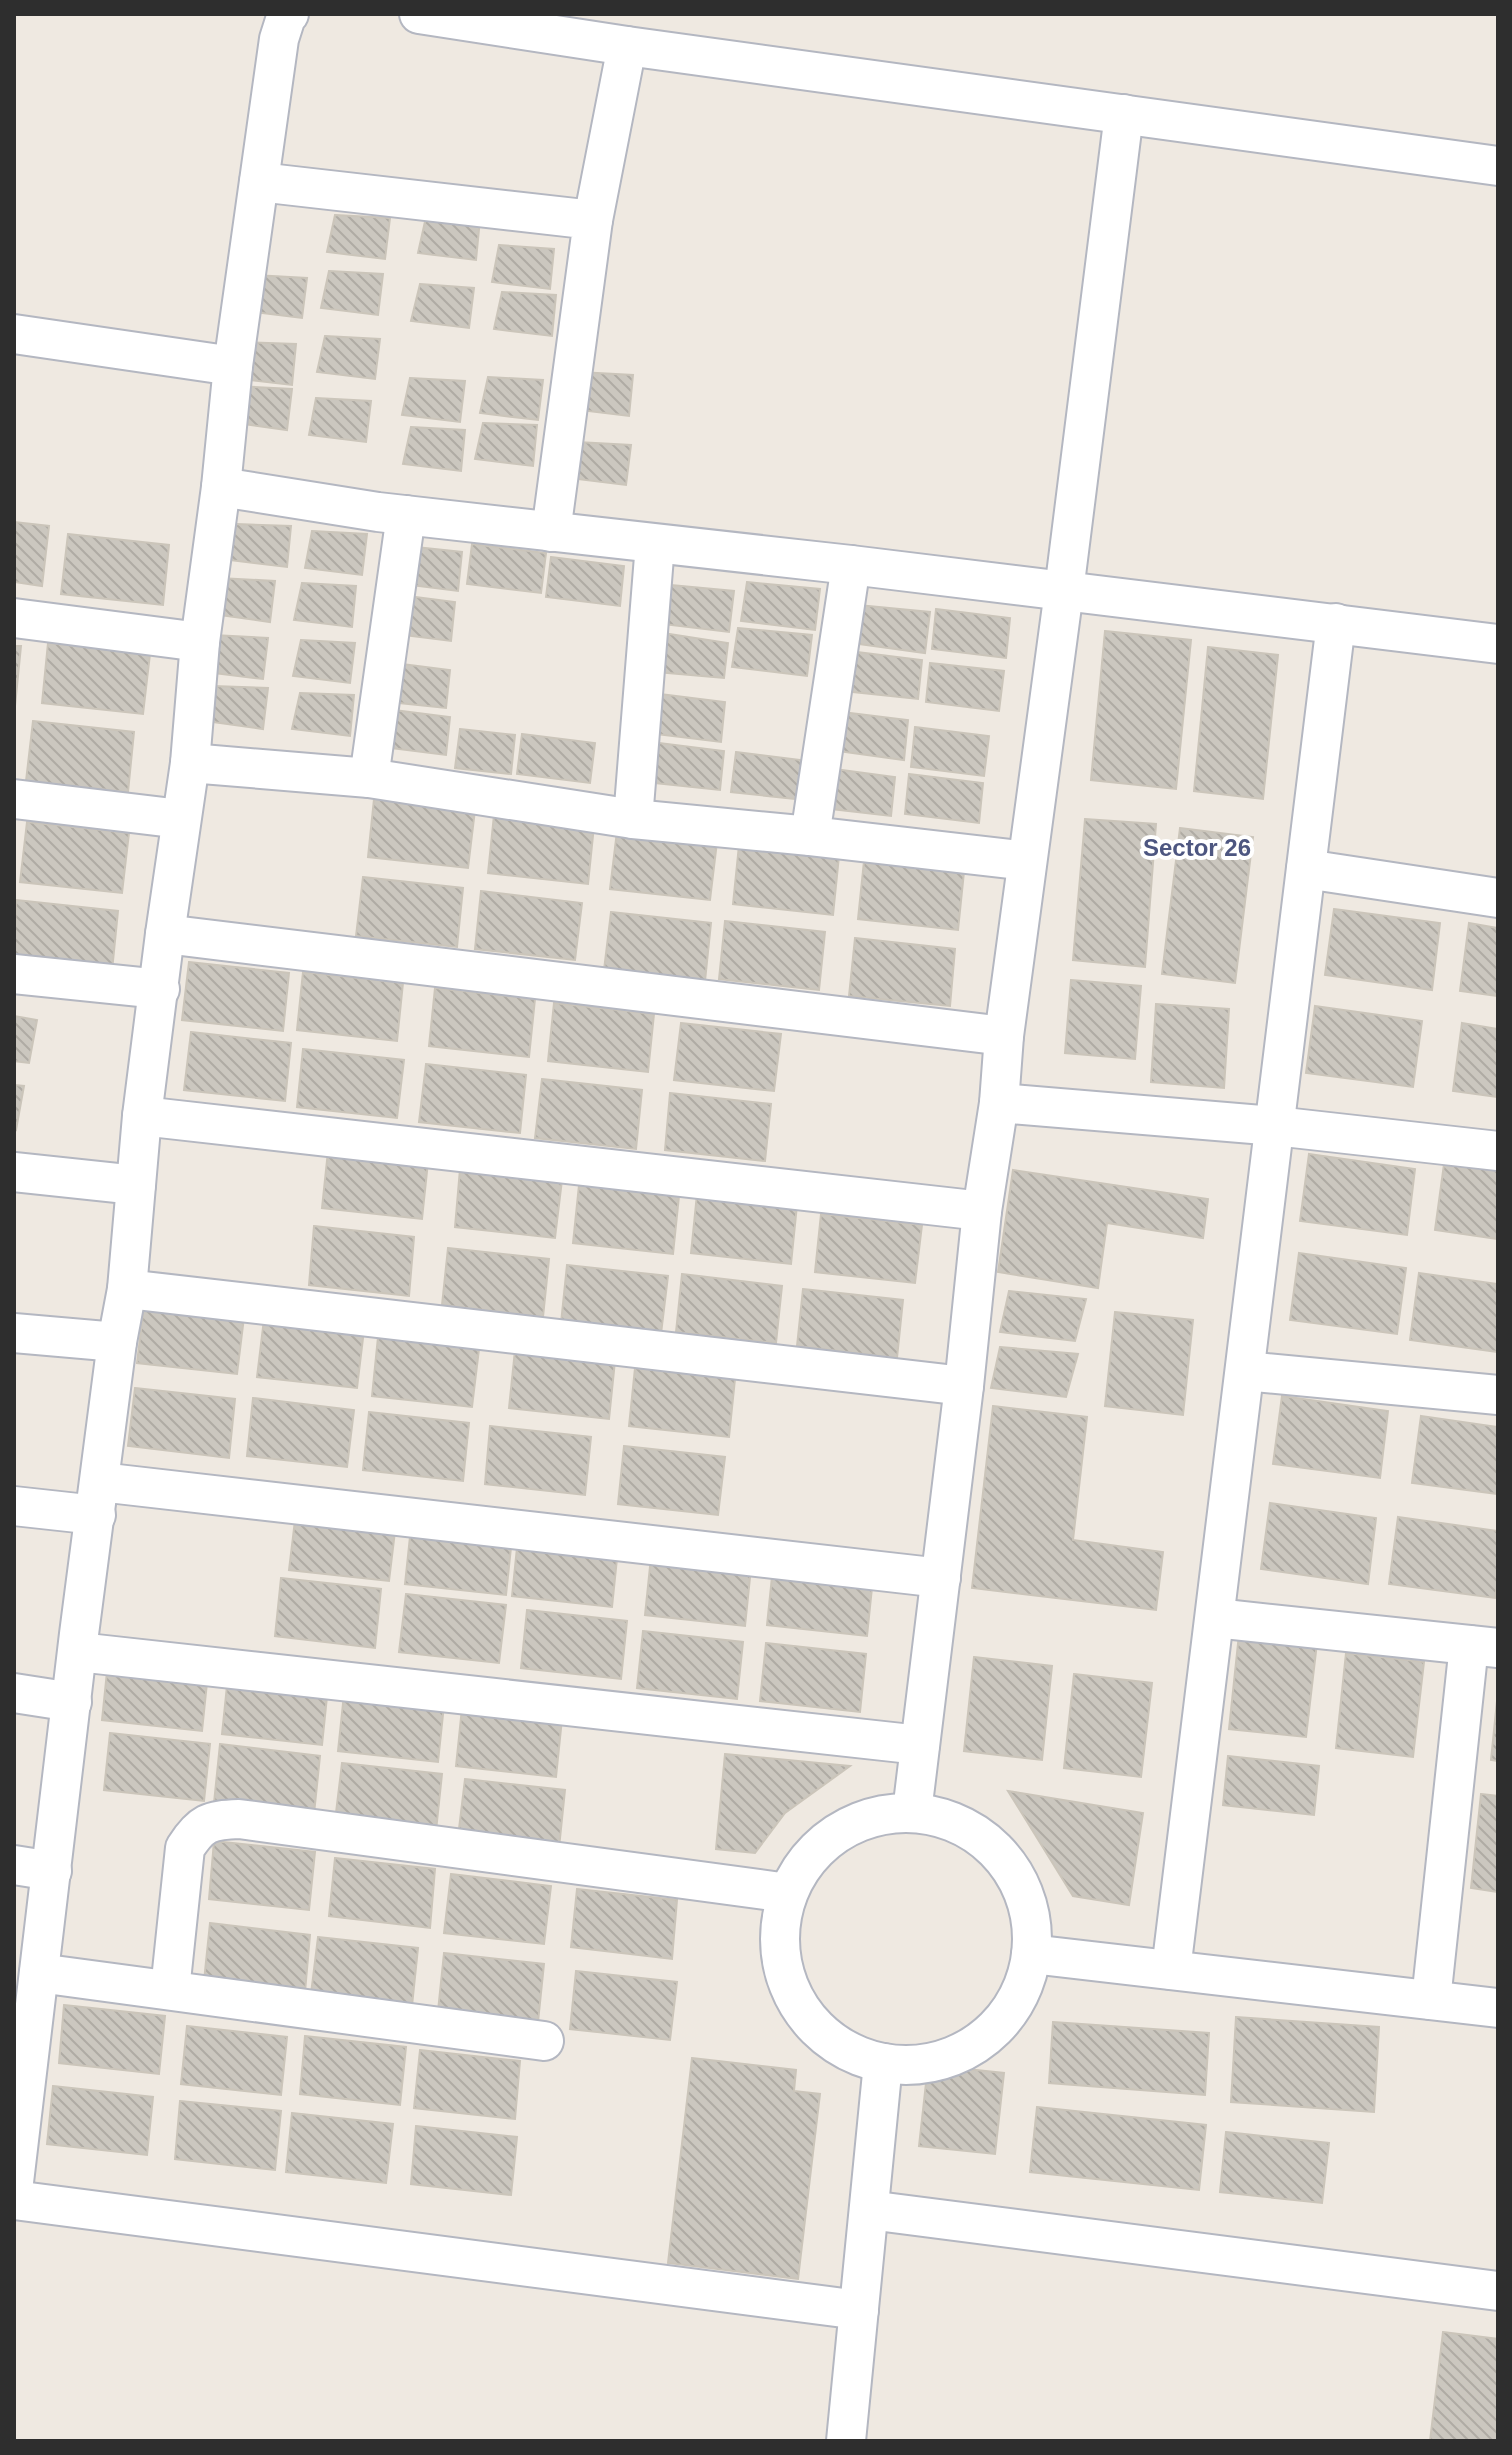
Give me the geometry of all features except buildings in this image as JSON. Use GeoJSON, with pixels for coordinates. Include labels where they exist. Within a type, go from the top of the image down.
{"type":"FeatureCollection","features":[{"type":"Feature","properties":{"kind":"street"},"geometry":{"type":"LineString","coordinates":[[14,2182],[117,1342],[127,1289],[142,1116],[190,763],[200,642],[221,487],[233,366],[279,39],[289,14]]}},
{"type":"Feature","properties":{"kind":"street"},"geometry":{"type":"LineString","coordinates":[[419,14],[627,46],[1498,166]]}},
{"type":"Feature","properties":{"kind":"street"},"geometry":{"type":"LineString","coordinates":[[551,532],[593,220],[627,46]]}},
{"type":"Feature","properties":{"kind":"street"},"geometry":{"type":"LineString","coordinates":[[912,1812],[982,1211],[999,1103],[1004,1036],[1124,114]]}},
{"type":"Feature","properties":{"kind":"street"},"geometry":{"type":"LineString","coordinates":[[259,182],[593,220]]}},
{"type":"Feature","properties":{"kind":"street"},"geometry":{"type":"LineString","coordinates":[[14,334],[233,366]]}},
{"type":"Feature","properties":{"kind":"street"},"geometry":{"type":"LineString","coordinates":[[221,487],[406,515],[851,565],[1498,644]]}},
{"type":"Feature","properties":{"kind":"street"},"geometry":{"type":"LineString","coordinates":[[369,778],[406,515]]}},
{"type":"Feature","properties":{"kind":"street"},"geometry":{"type":"LineString","coordinates":[[633,819],[655,544]]}},
{"type":"Feature","properties":{"kind":"street"},"geometry":{"type":"LineString","coordinates":[[810,836],[851,565]]}},
{"type":"Feature","properties":{"kind":"street"},"geometry":{"type":"LineString","coordinates":[[14,618],[200,642]]}},
{"type":"Feature","properties":{"kind":"street"},"geometry":{"type":"LineString","coordinates":[[1171,1970],[1336,623]]}},
{"type":"Feature","properties":{"kind":"street"},"geometry":{"type":"LineString","coordinates":[[190,763],[369,778],[633,819],[1027,861]]}},
{"type":"Feature","properties":{"kind":"street"},"geometry":{"type":"LineString","coordinates":[[14,799],[181,819]]}},
{"type":"Feature","properties":{"kind":"street"},"geometry":{"type":"LineString","coordinates":[[1306,869],[1498,898]]}},
{"type":"Feature","properties":{"kind":"street"},"geometry":{"type":"LineString","coordinates":[[165,934],[1004,1036]]}},
{"type":"Feature","properties":{"kind":"street"},"geometry":{"type":"LineString","coordinates":[[14,974],[160,989]]}},
{"type":"Feature","properties":{"kind":"street"},"geometry":{"type":"LineString","coordinates":[[999,1103],[1275,1126],[1498,1151]]}},
{"type":"Feature","properties":{"kind":"street"},"geometry":{"type":"LineString","coordinates":[[142,1116],[982,1211]]}},
{"type":"Feature","properties":{"kind":"street"},"geometry":{"type":"LineString","coordinates":[[14,1172],[136,1185]]}},
{"type":"Feature","properties":{"kind":"street"},"geometry":{"type":"LineString","coordinates":[[127,1289],[964,1386]]}},
{"type":"Feature","properties":{"kind":"street"},"geometry":{"type":"LineString","coordinates":[[14,1333],[117,1342]]}},
{"type":"Feature","properties":{"kind":"street"},"geometry":{"type":"LineString","coordinates":[[1245,1371],[1498,1395]]}},
{"type":"Feature","properties":{"kind":"street"},"geometry":{"type":"LineString","coordinates":[[14,1506],[98,1499],[941,1578]]}},
{"type":"Feature","properties":{"kind":"street"},"geometry":{"type":"LineString","coordinates":[[1215,1618],[1484,1646],[1431,2000]]}},
{"type":"Feature","properties":{"kind":"street"},"geometry":{"type":"LineString","coordinates":[[78,1652],[920,1745]]}},
{"type":"Feature","properties":{"kind":"street"},"geometry":{"type":"LineString","coordinates":[[14,1693],[72,1702]]}},
{"type":"Feature","properties":{"kind":"street"},"geometry":{"type":"LineString","coordinates":[[912,1812],[957,1823],[991,1845],[1015,1877],[1030,1914],[1031,1954],[1022,1990],[1002,2021],[975,2045],[942,2060],[906,2066],[883,2063],[832,2042],[803,2012],[784,1975],[779,1934],[788,1893],[808,1858],[839,1830],[877,1815],[912,1812]]}},
{"type":"Feature","properties":{"kind":"street"},"geometry":{"type":"LineString","coordinates":[[170,1990],[185,1848],[197,1830],[214,1820],[239,1819],[788,1893]]}},
{"type":"Feature","properties":{"kind":"street"},"geometry":{"type":"LineString","coordinates":[[14,1865],[52,1871]]}},
{"type":"Feature","properties":{"kind":"street"},"geometry":{"type":"LineString","coordinates":[[1031,1954],[1498,2008]]}},
{"type":"Feature","properties":{"kind":"street"},"geometry":{"type":"LineString","coordinates":[[39,1973],[544,2041]]}},
{"type":"Feature","properties":{"kind":"street"},"geometry":{"type":"LineString","coordinates":[[846,2441],[883,2063]]}},
{"type":"Feature","properties":{"kind":"street"},"geometry":{"type":"LineString","coordinates":[[14,2200],[859,2310]]}},
{"type":"Feature","properties":{"kind":"street"},"geometry":{"type":"LineString","coordinates":[[869,2210],[1498,2291]]}},
{"type":"Feature","properties":{"kind":"district","name":"Sector 26"},"geometry":{"type":"Point","coordinates":[1197,848]}}]}
